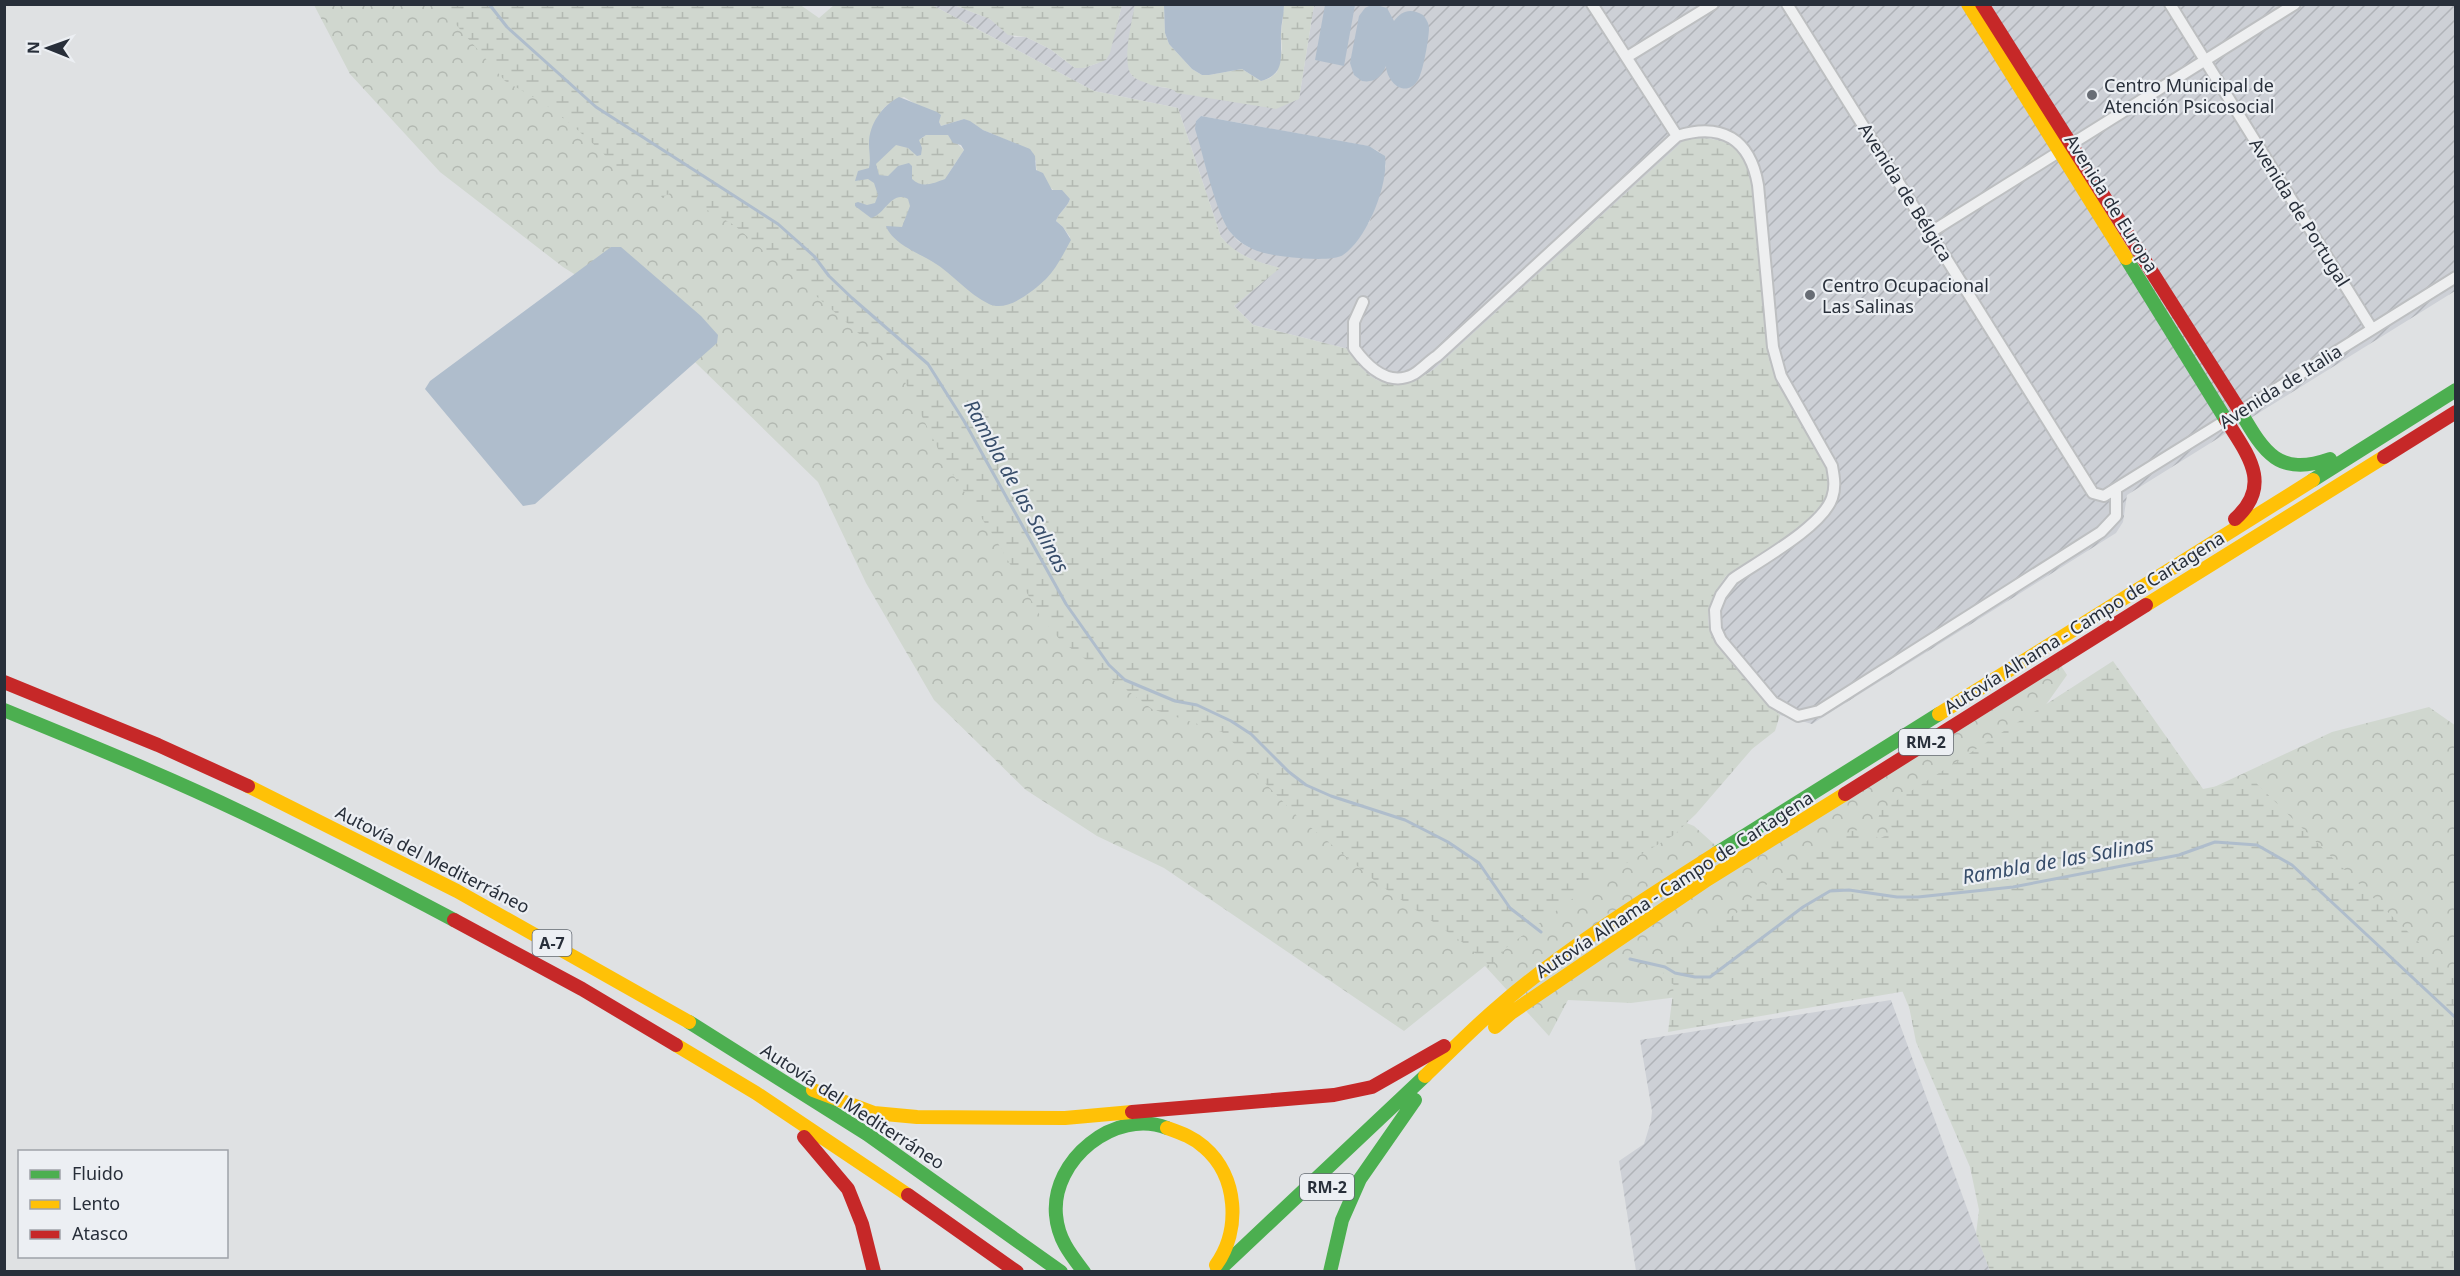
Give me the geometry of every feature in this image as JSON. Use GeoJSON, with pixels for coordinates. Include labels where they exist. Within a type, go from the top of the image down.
{"type":"FeatureCollection","features":[{"type":"Feature","properties":{"kind":"main road","name":"Avenida de Europa"},"geometry":{"type":"LineString","coordinates":[[1968,4],[2240,411],[2260,446],[2278,460],[2299,467],[2319,464],[2337,456],[2456,384]]}},
{"type":"Feature","properties":{"kind":"main road","name":"Avenida de Europa"},"geometry":{"type":"LineString","coordinates":[[1983,4],[2065,148],[2253,465],[2256,486],[2251,502],[2240,516],[2210,536],[2205,546]]}},
{"type":"Feature","properties":{"kind":"main road","name":"Autovía Alhama - Campo de Cartagena"},"geometry":{"type":"LineString","coordinates":[[1499,1006],[1550,966],[1665,886],[2456,390]]}},
{"type":"Feature","properties":{"kind":"main road","name":"Autovía Alhama - Campo de Cartagena"},"geometry":{"type":"LineString","coordinates":[[1415,1100],[1511,1013],[1708,879],[2456,412]]}},
{"type":"Feature","properties":{"kind":"main road","name":"Autovía del Mediterráneo"},"geometry":{"type":"LineString","coordinates":[[4,682],[114,726],[226,776],[451,887],[651,999],[775,1075],[867,1134],[1061,1272]]}},
{"type":"Feature","properties":{"kind":"main road","name":"A-7"},"geometry":{"type":"LineString","coordinates":[[4,710],[130,762],[241,812],[357,869],[582,989],[756,1093],[864,1164],[1017,1272]]}},
{"type":"Feature","properties":{"kind":"main road"},"geometry":{"type":"LineString","coordinates":[[493,942],[530,968],[735,1091],[1000,1272]]}},
{"type":"Feature","properties":{"kind":"main road","name":"RM-2"},"geometry":{"type":"LineString","coordinates":[[1217,1272],[1499,1006]]}},
{"type":"Feature","properties":{"kind":"main road"},"geometry":{"type":"LineString","coordinates":[[775,1075],[874,1113],[917,1118],[1065,1118],[1334,1095],[1372,1087],[1445,1046],[1488,1008],[1499,1006]]}},
{"type":"Feature","properties":{"kind":"main road","name":"RM-2"},"geometry":{"type":"LineString","coordinates":[[1235,1272],[1324,1190],[1415,1100]]}},
{"type":"Feature","properties":{"kind":"main road"},"geometry":{"type":"LineString","coordinates":[[1330,1272],[1342,1220],[1360,1179],[1415,1100]]}},
{"type":"Feature","properties":{"kind":"main road"},"geometry":{"type":"LineString","coordinates":[[1084,1272],[1064,1247],[1057,1220],[1057,1196],[1067,1166],[1091,1140],[1116,1127],[1142,1122],[1175,1128],[1202,1144],[1223,1167],[1233,1200],[1233,1229],[1222,1258],[1210,1272]]}},
{"type":"Feature","properties":{"kind":"main road"},"geometry":{"type":"LineString","coordinates":[[804,1137],[842,1180],[854,1203],[867,1239],[874,1272]]}},
{"type":"Feature","properties":{"kind":"street"},"geometry":{"type":"LineString","coordinates":[[1592,4],[1677,136]]}},
{"type":"Feature","properties":{"kind":"street"},"geometry":{"type":"LineString","coordinates":[[1627,57],[1713,4]]}},
{"type":"Feature","properties":{"kind":"street","name":"Avenida de Bélgica"},"geometry":{"type":"LineString","coordinates":[[1787,4],[2093,493],[2104,496]]}},
{"type":"Feature","properties":{"kind":"street","name":"Avenida de Portugal"},"geometry":{"type":"LineString","coordinates":[[2170,4],[2372,328]]}},
{"type":"Feature","properties":{"kind":"street"},"geometry":{"type":"LineString","coordinates":[[1931,232],[2295,4]]}},
{"type":"Feature","properties":{"kind":"street"},"geometry":{"type":"LineString","coordinates":[[1363,302],[1354,322],[1354,348],[1373,370],[1390,378],[1403,378],[1413,374],[1437,356],[1677,136],[1694,131],[1722,135],[1744,148],[1749,155],[1758,185],[1773,347],[1781,376],[1832,466],[1835,481],[1832,500],[1816,522],[1733,579],[1717,602],[1716,628],[1721,640],[1773,702],[1798,716],[1818,711],[2101,532],[2116,516],[2116,489]]}},
{"type":"Feature","properties":{"kind":"street","name":"Avenida de Italia"},"geometry":{"type":"LineString","coordinates":[[2104,496],[2456,277]]}},
{"type":"Feature","properties":{"kind":"shaded area"},"geometry":{"type":"Polygon","coordinates":[[[932,5],[954,5],[990,19],[1014,37],[1026,37],[1050,49],[1075,68],[1084,68],[1098,63],[1115,32],[1122,5],[1135,5],[1128,58],[1131,74],[1135,78],[1160,87],[1174,89],[1299,99],[1314,5],[2455,5],[2455,291],[2127,495],[2123,522],[2116,533],[1812,724],[1780,715],[1769,705],[1718,648],[1712,639],[1709,627],[1709,609],[1712,600],[1726,576],[1821,507],[1829,486],[1775,379],[1769,359],[1753,187],[1749,171],[1730,145],[1710,138],[1433,370],[1417,380],[1393,384],[1370,377],[1357,365],[1348,349],[1253,325],[1234,306],[1279,268],[1241,254],[1221,237],[1178,108],[1094,91],[932,5]],[[1201,116],[1196,121],[1231,233],[1238,241],[1250,248],[1369,223],[1386,166],[1384,156],[1368,146],[1201,116]]]}},
{"type":"Feature","properties":{"kind":"shaded area"},"geometry":{"type":"Polygon","coordinates":[[[1891,1000],[1990,1271],[1636,1271],[1619,1161],[1644,1144],[1651,1121],[1652,1111],[1640,1040],[1891,1000]]]}},
{"type":"Feature","properties":{"kind":"green space"},"geometry":{"type":"Polygon","coordinates":[[[799,4],[819,18],[834,5],[932,5],[1094,91],[1178,108],[1221,237],[1241,254],[1255,261],[1280,268],[1234,306],[1253,325],[1348,349],[1365,372],[1384,382],[1407,382],[1433,370],[1683,141],[1706,138],[1730,145],[1742,155],[1753,187],[1769,359],[1775,379],[1824,460],[1829,482],[1827,496],[1821,507],[1782,540],[1726,576],[1710,605],[1708,618],[1714,639],[1751,685],[1780,715],[1775,731],[1752,749],[1696,814],[1674,835],[1603,877],[1575,897],[1507,947],[1491,967],[1462,942],[1380,885],[1297,816],[1259,777],[1248,757],[1222,732],[1152,709],[1061,641],[1041,617],[996,540],[944,461],[902,376],[853,328],[734,225],[700,206],[686,194],[674,191],[663,197],[653,197],[640,192],[600,150],[572,125],[542,102],[505,81],[452,20],[444,5],[799,4]],[[904,97],[897,99],[885,107],[876,118],[868,146],[869,168],[856,181],[868,179],[874,183],[878,196],[875,203],[867,205],[858,202],[878,216],[895,199],[903,197],[908,199],[910,206],[902,227],[887,228],[912,251],[939,266],[990,306],[1018,300],[1043,281],[1066,246],[1070,237],[1056,221],[1070,199],[1052,189],[1042,180],[1036,168],[1036,161],[1021,146],[983,130],[964,119],[941,126],[940,115],[904,97]]]}},
{"type":"Feature","properties":{"kind":"green space"},"geometry":{"type":"Polygon","coordinates":[[[314,5],[731,5],[855,86],[1053,278],[1598,787],[1694,826],[1735,863],[2058,661],[2067,675],[2038,716],[2120,831],[2332,732],[2429,707],[2456,726],[2455,1271],[1976,1170],[1871,915],[1701,994],[1631,1003],[1568,1000],[1549,1036],[1485,966],[1404,1031],[1164,868],[1097,836],[1026,790],[934,700],[866,583],[818,482],[660,328],[563,267],[440,172],[350,74],[314,5]]]}},
{"type":"Feature","properties":{"kind":"green space"},"geometry":{"type":"Polygon","coordinates":[[[954,5],[1122,5],[1110,53],[1106,60],[1084,68],[1075,68],[1050,49],[1026,37],[1008,35],[990,19],[954,5]]]}},
{"type":"Feature","properties":{"kind":"green space"},"geometry":{"type":"Polygon","coordinates":[[[1135,5],[1164,5],[1165,33],[1169,44],[1192,69],[1202,75],[1209,75],[1242,69],[1261,81],[1277,72],[1282,49],[1284,5],[1314,5],[1299,99],[1276,109],[1177,93],[1172,89],[1151,85],[1138,79],[1131,74],[1127,60],[1128,40],[1135,5]]]}},
{"type":"Feature","properties":{"kind":"green space"},"geometry":{"type":"Polygon","coordinates":[[[926,135],[948,135],[964,150],[945,179],[923,185],[917,184],[911,176],[894,172],[888,176],[879,175],[876,164],[896,145],[908,148],[913,153],[919,140],[926,135]]]}},
{"type":"Feature","properties":{"kind":"green space"},"geometry":{"type":"Polygon","coordinates":[[[2113,661],[2203,789],[2252,779],[2455,978],[2455,1271],[1990,1271],[1976,1234],[1979,1210],[1970,1167],[1916,1042],[1906,991],[1668,1032],[1674,985],[1667,980],[1657,961],[1718,918],[1731,917],[1742,909],[1758,890],[1851,831],[1867,829],[1879,839],[1896,830],[1878,820],[1880,811],[2113,661]]]}},
{"type":"Feature","properties":{"kind":"water"},"geometry":{"type":"Polygon","coordinates":[[[1373,4],[1387,8],[1394,21],[1404,12],[1415,11],[1423,15],[1428,23],[1428,39],[1422,70],[1413,86],[1403,88],[1393,83],[1386,66],[1380,76],[1371,81],[1362,81],[1354,75],[1350,63],[1359,16],[1365,8],[1373,4]]]}},
{"type":"Feature","properties":{"kind":"water"},"geometry":{"type":"Polygon","coordinates":[[[1164,5],[1284,5],[1281,56],[1275,74],[1261,81],[1242,69],[1202,75],[1192,69],[1169,44],[1165,33],[1164,5]]]}},
{"type":"Feature","properties":{"kind":"water"},"geometry":{"type":"Polygon","coordinates":[[[1325,5],[1355,5],[1344,66],[1315,60],[1325,5]]]}},
{"type":"Feature","properties":{"kind":"water"},"geometry":{"type":"Polygon","coordinates":[[[899,97],[937,112],[941,115],[939,122],[941,126],[964,119],[983,130],[1030,149],[1035,156],[1036,170],[1043,173],[1052,190],[1062,190],[1070,199],[1056,221],[1071,240],[1050,275],[1027,295],[1004,306],[989,304],[974,295],[933,262],[894,238],[886,226],[902,227],[910,206],[908,199],[902,197],[893,200],[880,213],[871,218],[855,206],[858,202],[867,205],[875,203],[878,195],[874,183],[868,179],[855,181],[858,171],[869,168],[871,129],[878,116],[899,97]],[[926,135],[919,140],[922,148],[921,155],[917,156],[908,148],[896,145],[876,164],[879,175],[888,176],[898,166],[909,163],[912,166],[912,179],[920,184],[945,179],[964,150],[961,145],[953,143],[948,135],[926,135]]]}},
{"type":"Feature","properties":{"kind":"water"},"geometry":{"type":"Polygon","coordinates":[[[1201,116],[1369,146],[1385,156],[1384,181],[1380,195],[1368,224],[1352,247],[1337,257],[1303,258],[1261,252],[1237,239],[1225,224],[1210,183],[1195,129],[1196,121],[1201,116]]]}},
{"type":"Feature","properties":{"kind":"water"},"geometry":{"type":"Polygon","coordinates":[[[611,247],[621,247],[701,316],[718,335],[717,343],[535,504],[523,506],[425,389],[430,381],[611,247]]]}},
{"type":"Feature","properties":{"kind":"waterway","name":"Rambla de las Salinas"},"geometry":{"type":"LineString","coordinates":[[489,4],[507,27],[596,107],[778,224],[814,256],[829,276],[852,298],[928,364],[964,421],[1066,604],[1109,665],[1125,680],[1175,701],[1197,705],[1231,721],[1251,734],[1289,772],[1306,785],[1331,796],[1405,820],[1448,842],[1479,863],[1510,908],[1541,932]]}},
{"type":"Feature","properties":{"kind":"waterway","name":"Rambla de las Salinas"},"geometry":{"type":"LineString","coordinates":[[1630,959],[1665,967],[1675,973],[1710,977],[1803,907],[1830,891],[1849,890],[1897,897],[1918,897],[2013,887],[2179,855],[2215,842],[2257,845],[2292,865],[2456,1018]]}},
{"type":"Feature","properties":{"kind":"traffic: fast"},"geometry":{"type":"LineString","coordinates":[[2126,258],[2226,420]]}},
{"type":"Feature","properties":{"kind":"traffic: fast"},"geometry":{"type":"LineString","coordinates":[[2313,480],[2456,390]]}},
{"type":"Feature","properties":{"kind":"traffic: fast"},"geometry":{"type":"LineString","coordinates":[[2240,411],[2265,449],[2285,463],[2312,464],[2330,459]]}},
{"type":"Feature","properties":{"kind":"traffic: fast"},"geometry":{"type":"LineString","coordinates":[[4,710],[213,799],[323,852],[454,920]]}},
{"type":"Feature","properties":{"kind":"traffic: fast"},"geometry":{"type":"LineString","coordinates":[[1717,853],[1939,714]]}},
{"type":"Feature","properties":{"kind":"traffic: fast"},"geometry":{"type":"LineString","coordinates":[[689,1022],[867,1134],[1061,1272]]}},
{"type":"Feature","properties":{"kind":"traffic: fast"},"geometry":{"type":"LineString","coordinates":[[1217,1272],[1425,1076]]}},
{"type":"Feature","properties":{"kind":"traffic: fast"},"geometry":{"type":"LineString","coordinates":[[1330,1272],[1342,1220],[1360,1179],[1415,1100]]}},
{"type":"Feature","properties":{"kind":"traffic: fast"},"geometry":{"type":"LineString","coordinates":[[1084,1272],[1066,1246],[1057,1224],[1057,1195],[1064,1175],[1075,1158],[1090,1143],[1108,1132],[1127,1125],[1147,1124],[1167,1128]]}},
{"type":"Feature","properties":{"kind":"traffic: slow"},"geometry":{"type":"LineString","coordinates":[[1968,4],[2126,258]]}},
{"type":"Feature","properties":{"kind":"traffic: slow"},"geometry":{"type":"LineString","coordinates":[[2146,605],[2384,457]]}},
{"type":"Feature","properties":{"kind":"traffic: slow"},"geometry":{"type":"LineString","coordinates":[[1939,714],[2313,480]]}},
{"type":"Feature","properties":{"kind":"traffic: slow"},"geometry":{"type":"LineString","coordinates":[[248,786],[457,891],[689,1022]]}},
{"type":"Feature","properties":{"kind":"traffic: slow"},"geometry":{"type":"LineString","coordinates":[[1495,1027],[1511,1013],[1708,879],[1845,794]]}},
{"type":"Feature","properties":{"kind":"traffic: slow"},"geometry":{"type":"LineString","coordinates":[[1425,1076],[1489,1014],[1550,965],[1717,853]]}},
{"type":"Feature","properties":{"kind":"traffic: slow"},"geometry":{"type":"LineString","coordinates":[[676,1045],[756,1093],[908,1195]]}},
{"type":"Feature","properties":{"kind":"traffic: slow"},"geometry":{"type":"LineString","coordinates":[[813,1090],[874,1113],[917,1117],[1065,1118],[1132,1112]]}},
{"type":"Feature","properties":{"kind":"traffic: slow"},"geometry":{"type":"LineString","coordinates":[[1167,1128],[1191,1138],[1204,1147],[1224,1173],[1232,1204],[1232,1220],[1224,1251],[1216,1265]]}},
{"type":"Feature","properties":{"kind":"traffic: jam"},"geometry":{"type":"LineString","coordinates":[[1982,4],[2240,411]]}},
{"type":"Feature","properties":{"kind":"traffic: jam"},"geometry":{"type":"LineString","coordinates":[[2384,457],[2456,412]]}},
{"type":"Feature","properties":{"kind":"traffic: jam"},"geometry":{"type":"LineString","coordinates":[[2226,420],[2249,458],[2255,482],[2253,494],[2235,519]]}},
{"type":"Feature","properties":{"kind":"traffic: jam"},"geometry":{"type":"LineString","coordinates":[[1845,794],[2146,605]]}},
{"type":"Feature","properties":{"kind":"traffic: jam"},"geometry":{"type":"LineString","coordinates":[[4,682],[158,745],[248,786]]}},
{"type":"Feature","properties":{"kind":"traffic: jam"},"geometry":{"type":"LineString","coordinates":[[454,920],[582,989],[676,1045]]}},
{"type":"Feature","properties":{"kind":"traffic: jam"},"geometry":{"type":"LineString","coordinates":[[1132,1112],[1334,1095],[1372,1087],[1444,1046]]}},
{"type":"Feature","properties":{"kind":"traffic: jam"},"geometry":{"type":"LineString","coordinates":[[804,1137],[848,1189],[862,1224],[874,1272]]}},
{"type":"Feature","properties":{"kind":"traffic: jam"},"geometry":{"type":"LineString","coordinates":[[908,1195],[1017,1272]]}},
{"type":"Feature","properties":{"kind":"place","name":"Centro Municipal de Atención Psicosocial"},"geometry":{"type":"Point","coordinates":[2092,95]}},
{"type":"Feature","properties":{"kind":"place","name":"Centro Ocupacional Las Salinas"},"geometry":{"type":"Point","coordinates":[1810,295]}}]}
